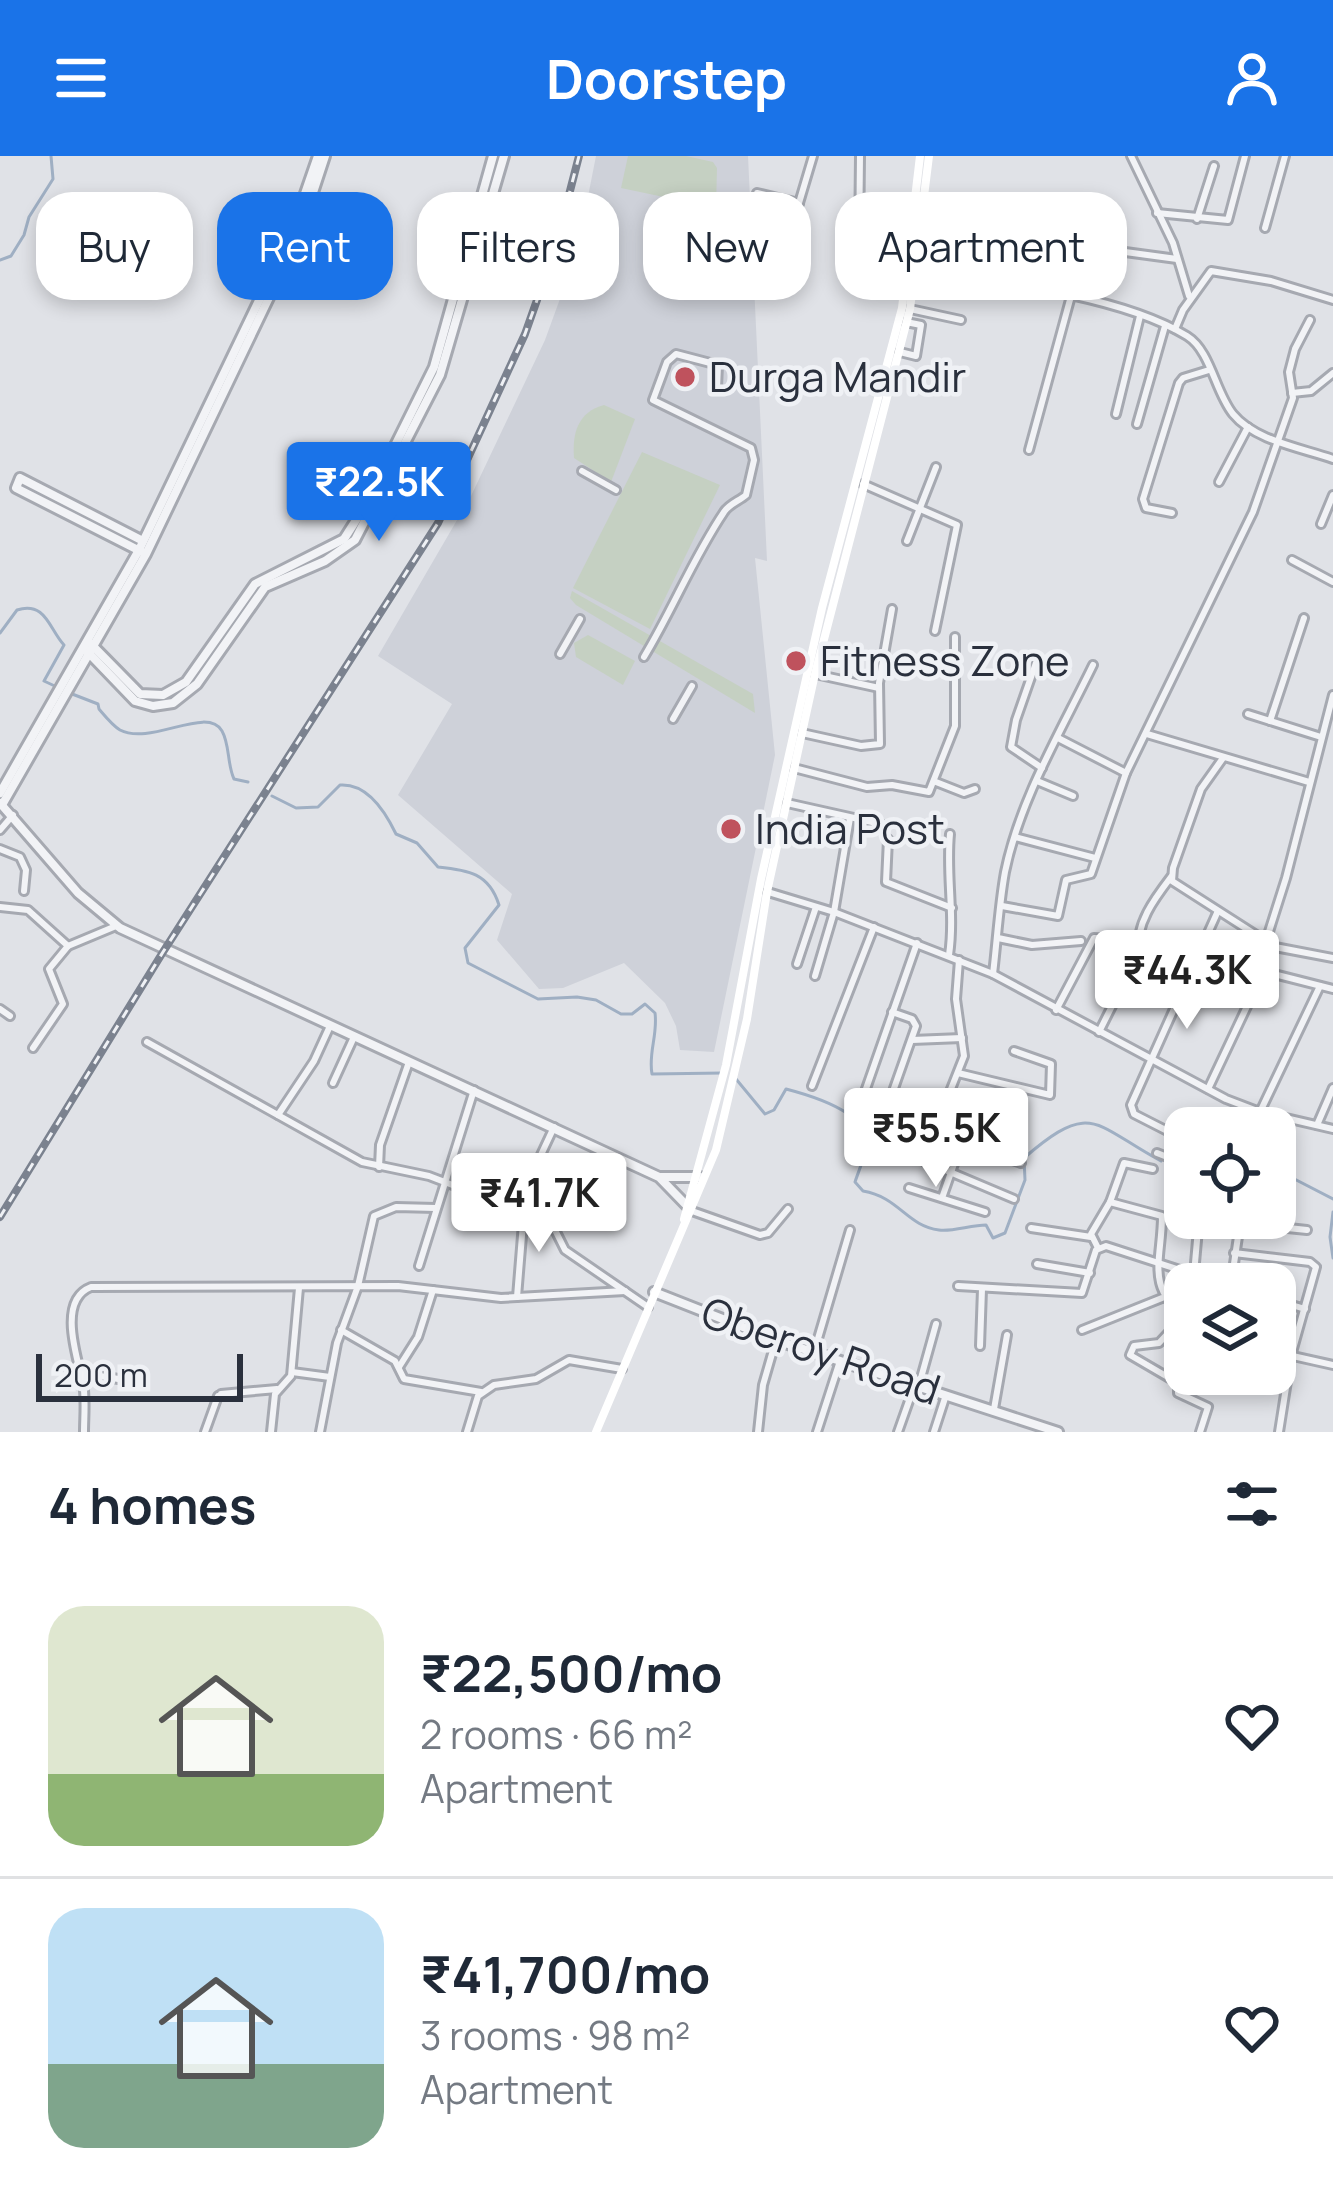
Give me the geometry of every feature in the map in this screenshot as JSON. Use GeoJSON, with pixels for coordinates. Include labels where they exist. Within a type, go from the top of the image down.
{"type":"FeatureCollection","features":[{"type":"Feature","properties":{"kind":"main road"},"geometry":{"type":"LineString","coordinates":[[921,192],[925,156]]}},
{"type":"Feature","properties":{"kind":"main road"},"geometry":{"type":"LineString","coordinates":[[596,1432],[701,1178],[731,1066],[822,608],[904,300]]}},
{"type":"Feature","properties":{"kind":"main road"},"geometry":{"type":"LineString","coordinates":[[763,890],[910,300]]}},
{"type":"Feature","properties":{"kind":"street"},"geometry":{"type":"LineString","coordinates":[[321,156],[291,233],[144,547],[1,804],[78,893],[116,926],[164,952],[659,1177],[688,1209],[760,1235],[768,1234],[788,1209]]}},
{"type":"Feature","properties":{"kind":"street"},"geometry":{"type":"LineString","coordinates":[[89,648],[140,694],[174,691],[186,682],[262,578],[344,539],[434,367],[493,156]]}},
{"type":"Feature","properties":{"kind":"street"},"geometry":{"type":"LineString","coordinates":[[89,648],[135,701],[153,706],[173,703],[197,684],[265,587],[325,561],[355,540],[440,376],[504,156]]}},
{"type":"Feature","properties":{"kind":"street"},"geometry":{"type":"LineString","coordinates":[[796,156],[812,158],[802,192]]}},
{"type":"Feature","properties":{"kind":"street"},"geometry":{"type":"LineString","coordinates":[[860,156],[860,192]]}},
{"type":"Feature","properties":{"kind":"street"},"geometry":{"type":"LineString","coordinates":[[1131,156],[1178,259],[1190,298]]}},
{"type":"Feature","properties":{"kind":"street"},"geometry":{"type":"LineString","coordinates":[[1157,213],[1228,220],[1245,156]]}},
{"type":"Feature","properties":{"kind":"street"},"geometry":{"type":"LineString","coordinates":[[1265,228],[1285,156]]}},
{"type":"Feature","properties":{"kind":"street"},"geometry":{"type":"LineString","coordinates":[[1197,218],[1214,166]]}},
{"type":"Feature","properties":{"kind":"street"},"geometry":{"type":"LineString","coordinates":[[1127,252],[1178,259]]}},
{"type":"Feature","properties":{"kind":"street"},"geometry":{"type":"LineString","coordinates":[[1174,330],[1211,271],[1271,281],[1333,300]]}},
{"type":"Feature","properties":{"kind":"street"},"geometry":{"type":"LineString","coordinates":[[1030,450],[1070,300]]}},
{"type":"Feature","properties":{"kind":"street"},"geometry":{"type":"LineString","coordinates":[[1085,300],[1141,316],[1194,341],[1232,413],[1248,427],[1333,459]]}},
{"type":"Feature","properties":{"kind":"street"},"geometry":{"type":"LineString","coordinates":[[910,309],[961,320]]}},
{"type":"Feature","properties":{"kind":"street"},"geometry":{"type":"LineString","coordinates":[[1117,414],[1141,316]]}},
{"type":"Feature","properties":{"kind":"street"},"geometry":{"type":"LineString","coordinates":[[1002,906],[1058,916],[1066,880],[1089,877],[1126,773],[1253,512],[1292,393],[1290,366],[1310,320]]}},
{"type":"Feature","properties":{"kind":"street"},"geometry":{"type":"LineString","coordinates":[[899,352],[916,356],[921,325],[906,322]]}},
{"type":"Feature","properties":{"kind":"street"},"geometry":{"type":"LineString","coordinates":[[1137,424],[1165,326]]}},
{"type":"Feature","properties":{"kind":"street"},"geometry":{"type":"LineString","coordinates":[[644,657],[699,548],[714,534],[725,510],[746,495],[754,460],[751,448],[735,438],[653,400],[676,354],[718,365],[717,388]]}},
{"type":"Feature","properties":{"kind":"street"},"geometry":{"type":"LineString","coordinates":[[1172,513],[1146,508],[1143,499],[1181,380],[1209,370]]}},
{"type":"Feature","properties":{"kind":"street"},"geometry":{"type":"LineString","coordinates":[[1292,393],[1311,391],[1333,374]]}},
{"type":"Feature","properties":{"kind":"street"},"geometry":{"type":"LineString","coordinates":[[1220,482],[1248,427]]}},
{"type":"Feature","properties":{"kind":"street"},"geometry":{"type":"LineString","coordinates":[[907,541],[936,466]]}},
{"type":"Feature","properties":{"kind":"street"},"geometry":{"type":"LineString","coordinates":[[582,471],[616,490]]}},
{"type":"Feature","properties":{"kind":"street"},"geometry":{"type":"LineString","coordinates":[[20,478],[144,547],[16,488],[20,478]]}},
{"type":"Feature","properties":{"kind":"street"},"geometry":{"type":"LineString","coordinates":[[862,484],[957,525],[935,632]]}},
{"type":"Feature","properties":{"kind":"street"},"geometry":{"type":"LineString","coordinates":[[1321,524],[1333,495]]}},
{"type":"Feature","properties":{"kind":"street"},"geometry":{"type":"LineString","coordinates":[[1292,560],[1333,581]]}},
{"type":"Feature","properties":{"kind":"street"},"geometry":{"type":"LineString","coordinates":[[802,733],[861,746],[880,744],[879,688],[892,609]]}},
{"type":"Feature","properties":{"kind":"street"},"geometry":{"type":"LineString","coordinates":[[1270,721],[1304,618]]}},
{"type":"Feature","properties":{"kind":"street"},"geometry":{"type":"LineString","coordinates":[[560,654],[580,619]]}},
{"type":"Feature","properties":{"kind":"street"},"geometry":{"type":"LineString","coordinates":[[794,769],[867,787],[898,786],[924,793],[936,782],[956,726],[955,637]]}},
{"type":"Feature","properties":{"kind":"street"},"geometry":{"type":"LineString","coordinates":[[1037,660],[1011,747],[1043,768]]}},
{"type":"Feature","properties":{"kind":"street"},"geometry":{"type":"LineString","coordinates":[[993,974],[1005,874],[1015,837],[1094,665]]}},
{"type":"Feature","properties":{"kind":"street"},"geometry":{"type":"LineString","coordinates":[[815,674],[879,688]]}},
{"type":"Feature","properties":{"kind":"street"},"geometry":{"type":"LineString","coordinates":[[673,719],[692,686]]}},
{"type":"Feature","properties":{"kind":"street"},"geometry":{"type":"LineString","coordinates":[[1266,941],[1333,695]]}},
{"type":"Feature","properties":{"kind":"street"},"geometry":{"type":"LineString","coordinates":[[0,793],[59,703]]}},
{"type":"Feature","properties":{"kind":"street"},"geometry":{"type":"LineString","coordinates":[[1248,714],[1321,737]]}},
{"type":"Feature","properties":{"kind":"street"},"geometry":{"type":"LineString","coordinates":[[1147,734],[1309,782]]}},
{"type":"Feature","properties":{"kind":"street"},"geometry":{"type":"LineString","coordinates":[[1058,738],[1126,773]]}},
{"type":"Feature","properties":{"kind":"street"},"geometry":{"type":"LineString","coordinates":[[1099,1032],[1139,952],[1138,940],[1151,906],[1172,877],[1202,789],[1223,758]]}},
{"type":"Feature","properties":{"kind":"street"},"geometry":{"type":"LineString","coordinates":[[1037,781],[1073,796]]}},
{"type":"Feature","properties":{"kind":"street"},"geometry":{"type":"LineString","coordinates":[[936,782],[964,793],[975,788]]}},
{"type":"Feature","properties":{"kind":"street"},"geometry":{"type":"LineString","coordinates":[[787,803],[881,824]]}},
{"type":"Feature","properties":{"kind":"street"},"geometry":{"type":"LineString","coordinates":[[0,830],[13,815]]}},
{"type":"Feature","properties":{"kind":"street"},"geometry":{"type":"LineString","coordinates":[[815,976],[833,912],[850,818]]}},
{"type":"Feature","properties":{"kind":"street"},"geometry":{"type":"LineString","coordinates":[[950,834],[950,956]]}},
{"type":"Feature","properties":{"kind":"street"},"geometry":{"type":"LineString","coordinates":[[1015,837],[1095,858]]}},
{"type":"Feature","properties":{"kind":"street"},"geometry":{"type":"LineString","coordinates":[[888,839],[886,882],[952,908]]}},
{"type":"Feature","properties":{"kind":"street"},"geometry":{"type":"LineString","coordinates":[[0,849],[20,857],[26,870],[24,891]]}},
{"type":"Feature","properties":{"kind":"street"},"geometry":{"type":"LineString","coordinates":[[1172,877],[1176,886],[1275,947],[1333,958]]}},
{"type":"Feature","properties":{"kind":"street"},"geometry":{"type":"LineString","coordinates":[[763,890],[993,974],[1150,1061],[1249,1107]]}},
{"type":"Feature","properties":{"kind":"street"},"geometry":{"type":"LineString","coordinates":[[0,907],[28,910],[68,946]]}},
{"type":"Feature","properties":{"kind":"street"},"geometry":{"type":"LineString","coordinates":[[797,964],[817,907]]}},
{"type":"Feature","properties":{"kind":"street"},"geometry":{"type":"LineString","coordinates":[[1164,1129],[1131,1111],[1217,913]]}},
{"type":"Feature","properties":{"kind":"street"},"geometry":{"type":"LineString","coordinates":[[33,1048],[64,1004],[49,969],[68,946],[116,926]]}},
{"type":"Feature","properties":{"kind":"street"},"geometry":{"type":"LineString","coordinates":[[812,1086],[874,927]]}},
{"type":"Feature","properties":{"kind":"street"},"geometry":{"type":"LineString","coordinates":[[998,938],[1032,945],[1081,941]]}},
{"type":"Feature","properties":{"kind":"street"},"geometry":{"type":"LineString","coordinates":[[1056,1010],[1094,938],[1138,940]]}},
{"type":"Feature","properties":{"kind":"street"},"geometry":{"type":"LineString","coordinates":[[861,1103],[917,944]]}},
{"type":"Feature","properties":{"kind":"street"},"geometry":{"type":"LineString","coordinates":[[1208,1089],[1275,947]]}},
{"type":"Feature","properties":{"kind":"street"},"geometry":{"type":"LineString","coordinates":[[1139,952],[1149,952],[1191,975]]}},
{"type":"Feature","properties":{"kind":"street"},"geometry":{"type":"LineString","coordinates":[[934,1132],[964,1056],[956,999],[959,961]]}},
{"type":"Feature","properties":{"kind":"street"},"geometry":{"type":"LineString","coordinates":[[1262,971],[1333,989]]}},
{"type":"Feature","properties":{"kind":"street"},"geometry":{"type":"LineString","coordinates":[[1262,1107],[1319,986]]}},
{"type":"Feature","properties":{"kind":"street"},"geometry":{"type":"LineString","coordinates":[[0,1009],[10,1016]]}},
{"type":"Feature","properties":{"kind":"street"},"geometry":{"type":"LineString","coordinates":[[892,1012],[916,1022],[886,1111],[890,1116],[1021,1163]]}},
{"type":"Feature","properties":{"kind":"street"},"geometry":{"type":"LineString","coordinates":[[278,1115],[314,1061],[331,1025]]}},
{"type":"Feature","properties":{"kind":"street"},"geometry":{"type":"LineString","coordinates":[[333,1083],[354,1036]]}},
{"type":"Feature","properties":{"kind":"street"},"geometry":{"type":"LineString","coordinates":[[912,1040],[964,1038]]}},
{"type":"Feature","properties":{"kind":"street"},"geometry":{"type":"LineString","coordinates":[[147,1042],[379,1167],[444,1181],[533,1214],[550,1224],[565,1250],[648,1307]]}},
{"type":"Feature","properties":{"kind":"street"},"geometry":{"type":"LineString","coordinates":[[958,1072],[1048,1096],[1051,1064],[1014,1051]]}},
{"type":"Feature","properties":{"kind":"street"},"geometry":{"type":"LineString","coordinates":[[379,1167],[380,1145],[409,1060]]}},
{"type":"Feature","properties":{"kind":"street"},"geometry":{"type":"LineString","coordinates":[[1317,1125],[1333,1088]]}},
{"type":"Feature","properties":{"kind":"street"},"geometry":{"type":"LineString","coordinates":[[419,1266],[474,1090]]}},
{"type":"Feature","properties":{"kind":"street"},"geometry":{"type":"LineString","coordinates":[[1296,1120],[1333,1129]]}},
{"type":"Feature","properties":{"kind":"street"},"geometry":{"type":"LineString","coordinates":[[942,1198],[971,1123],[1012,1137]]}},
{"type":"Feature","properties":{"kind":"street"},"geometry":{"type":"LineString","coordinates":[[533,1214],[541,1157],[554,1127]]}},
{"type":"Feature","properties":{"kind":"street"},"geometry":{"type":"LineString","coordinates":[[874,1140],[1015,1199]]}},
{"type":"Feature","properties":{"kind":"street"},"geometry":{"type":"LineString","coordinates":[[1157,1153],[1164,1156]]}},
{"type":"Feature","properties":{"kind":"street"},"geometry":{"type":"LineString","coordinates":[[1091,1237],[1124,1163],[1153,1169]]}},
{"type":"Feature","properties":{"kind":"street"},"geometry":{"type":"LineString","coordinates":[[659,1177],[701,1178]]}},
{"type":"Feature","properties":{"kind":"street"},"geometry":{"type":"LineString","coordinates":[[909,1188],[985,1212]]}},
{"type":"Feature","properties":{"kind":"street"},"geometry":{"type":"LineString","coordinates":[[1082,1330],[1162,1297],[1158,1279],[1162,1216],[1110,1202]]}},
{"type":"Feature","properties":{"kind":"street"},"geometry":{"type":"LineString","coordinates":[[320,1432],[341,1330],[358,1286],[376,1213],[436,1208]]}},
{"type":"Feature","properties":{"kind":"street"},"geometry":{"type":"LineString","coordinates":[[517,1297],[524,1210]]}},
{"type":"Feature","properties":{"kind":"street"},"geometry":{"type":"LineString","coordinates":[[1232,1263],[1240,1223],[1307,1230]]}},
{"type":"Feature","properties":{"kind":"street"},"geometry":{"type":"LineString","coordinates":[[958,1286],[1082,1293],[1098,1248],[1091,1237],[1031,1228]]}},
{"type":"Feature","properties":{"kind":"street"},"geometry":{"type":"LineString","coordinates":[[814,1352],[850,1230]]}},
{"type":"Feature","properties":{"kind":"street"},"geometry":{"type":"LineString","coordinates":[[1098,1248],[1106,1246],[1164,1263]]}},
{"type":"Feature","properties":{"kind":"street"},"geometry":{"type":"LineString","coordinates":[[1234,1253],[1314,1264],[1296,1339]]}},
{"type":"Feature","properties":{"kind":"street"},"geometry":{"type":"LineString","coordinates":[[1037,1264],[1090,1274]]}},
{"type":"Feature","properties":{"kind":"street"},"geometry":{"type":"LineString","coordinates":[[84,1432],[74,1301],[87,1288],[358,1286],[517,1297],[625,1291]]}},
{"type":"Feature","properties":{"kind":"street"},"geometry":{"type":"LineString","coordinates":[[205,1432],[219,1395],[278,1389],[289,1380],[299,1288]]}},
{"type":"Feature","properties":{"kind":"street"},"geometry":{"type":"LineString","coordinates":[[980,1346],[982,1288]]}},
{"type":"Feature","properties":{"kind":"street"},"geometry":{"type":"LineString","coordinates":[[399,1367],[418,1337],[433,1290]]}},
{"type":"Feature","properties":{"kind":"street","name":"Oberoy Road"},"geometry":{"type":"LineString","coordinates":[[653,1291],[776,1340],[1058,1432]]}},
{"type":"Feature","properties":{"kind":"street"},"geometry":{"type":"LineString","coordinates":[[1296,1306],[1305,1309]]}},
{"type":"Feature","properties":{"kind":"street"},"geometry":{"type":"LineString","coordinates":[[898,1432],[936,1324]]}},
{"type":"Feature","properties":{"kind":"street"},"geometry":{"type":"LineString","coordinates":[[341,1330],[399,1367],[411,1382],[481,1393]]}},
{"type":"Feature","properties":{"kind":"street"},"geometry":{"type":"LineString","coordinates":[[994,1409],[1007,1335]]}},
{"type":"Feature","properties":{"kind":"street"},"geometry":{"type":"LineString","coordinates":[[1164,1338],[1159,1343],[1133,1346],[1130,1354],[1164,1375]]}},
{"type":"Feature","properties":{"kind":"street"},"geometry":{"type":"LineString","coordinates":[[758,1432],[763,1385],[776,1340]]}},
{"type":"Feature","properties":{"kind":"street"},"geometry":{"type":"LineString","coordinates":[[1296,1357],[1333,1364]]}},
{"type":"Feature","properties":{"kind":"street"},"geometry":{"type":"LineString","coordinates":[[467,1432],[481,1393],[494,1385],[536,1379],[569,1360],[622,1369]]}},
{"type":"Feature","properties":{"kind":"street"},"geometry":{"type":"LineString","coordinates":[[818,1432],[841,1361]]}},
{"type":"Feature","properties":{"kind":"street"},"geometry":{"type":"LineString","coordinates":[[292,1372],[330,1377]]}},
{"type":"Feature","properties":{"kind":"street"},"geometry":{"type":"LineString","coordinates":[[79,1373],[130,1381]]}},
{"type":"Feature","properties":{"kind":"street"},"geometry":{"type":"LineString","coordinates":[[271,1432],[278,1389]]}},
{"type":"Feature","properties":{"kind":"street"},"geometry":{"type":"LineString","coordinates":[[934,1432],[946,1394]]}},
{"type":"Feature","properties":{"kind":"street"},"geometry":{"type":"LineString","coordinates":[[1182,1395],[1208,1407],[1200,1432]]}},
{"type":"Feature","properties":{"kind":"street"},"geometry":{"type":"LineString","coordinates":[[1279,1432],[1285,1395]]}},
{"type":"Feature","properties":{"kind":"shaded area"},"geometry":{"type":"Polygon","coordinates":[[[596,156],[748,156],[750,192],[643,192],[643,300],[755,300],[767,561],[755,558],[775,755],[714,1052],[680,1050],[665,1003],[624,963],[563,988],[539,989],[497,940],[512,894],[398,795],[452,704],[378,656],[471,496],[560,300],[619,300],[619,192],[589,192],[596,156]]]}},
{"type":"Feature","properties":{"kind":"green space"},"geometry":{"type":"Polygon","coordinates":[[[628,156],[686,156],[713,162],[717,168],[716,192],[643,193],[621,188],[628,156]]]}},
{"type":"Feature","properties":{"kind":"green space"},"geometry":{"type":"Polygon","coordinates":[[[604,405],[635,419],[611,482],[574,458],[578,425],[604,405]]]}},
{"type":"Feature","properties":{"kind":"green space"},"geometry":{"type":"Polygon","coordinates":[[[642,452],[720,485],[650,629],[573,588],[642,452]]]}},
{"type":"Feature","properties":{"kind":"green space"},"geometry":{"type":"Polygon","coordinates":[[[572,591],[753,694],[755,713],[576,605],[570,598],[572,591]]]}},
{"type":"Feature","properties":{"kind":"green space"},"geometry":{"type":"Polygon","coordinates":[[[588,635],[635,661],[623,685],[576,657],[574,643],[588,635]]]}},
{"type":"Feature","properties":{"kind":"waterway"},"geometry":{"type":"LineString","coordinates":[[0,260],[11,256],[53,179],[51,156]]}},
{"type":"Feature","properties":{"kind":"waterway"},"geometry":{"type":"LineString","coordinates":[[0,633],[17,610],[41,613],[64,645],[44,681],[59,688]]}},
{"type":"Feature","properties":{"kind":"waterway"},"geometry":{"type":"LineString","coordinates":[[67,692],[98,704],[114,726],[133,734],[191,723],[215,724],[225,736],[234,779],[248,782]]}},
{"type":"Feature","properties":{"kind":"waterway"},"geometry":{"type":"LineString","coordinates":[[272,796],[296,808],[318,807],[340,785],[359,789],[381,809],[396,834],[417,843],[438,867],[476,875],[495,894],[499,905],[465,948],[468,963],[538,999],[596,1000],[621,1014],[632,1014],[645,1004],[655,1013],[652,1074],[723,1073]]}},
{"type":"Feature","properties":{"kind":"waterway"},"geometry":{"type":"LineString","coordinates":[[736,1079],[765,1114],[774,1110],[786,1089],[847,1113],[858,1122],[867,1143],[855,1182],[863,1191],[939,1230],[986,1225],[993,1238],[1005,1233],[1025,1180],[1024,1158],[1080,1124],[1106,1129],[1161,1161]]}},
{"type":"Feature","properties":{"kind":"waterway"},"geometry":{"type":"LineString","coordinates":[[1296,1180],[1333,1199]]}},
{"type":"Feature","properties":{"kind":"waterway"},"geometry":{"type":"LineString","coordinates":[[1333,1212],[1333,1258]]}},
{"type":"Feature","properties":{"kind":"railway"},"geometry":{"type":"LineString","coordinates":[[0,1217],[438,523],[525,334],[555,249],[579,156]]}},
{"type":"Feature","properties":{"kind":"place","name":"Durga Mandir"},"geometry":{"type":"Point","coordinates":[685,377]}},
{"type":"Feature","properties":{"kind":"place","name":"Fitness Zone"},"geometry":{"type":"Point","coordinates":[796,661]}},
{"type":"Feature","properties":{"kind":"place","name":"India Post"},"geometry":{"type":"Point","coordinates":[731,829]}}]}
